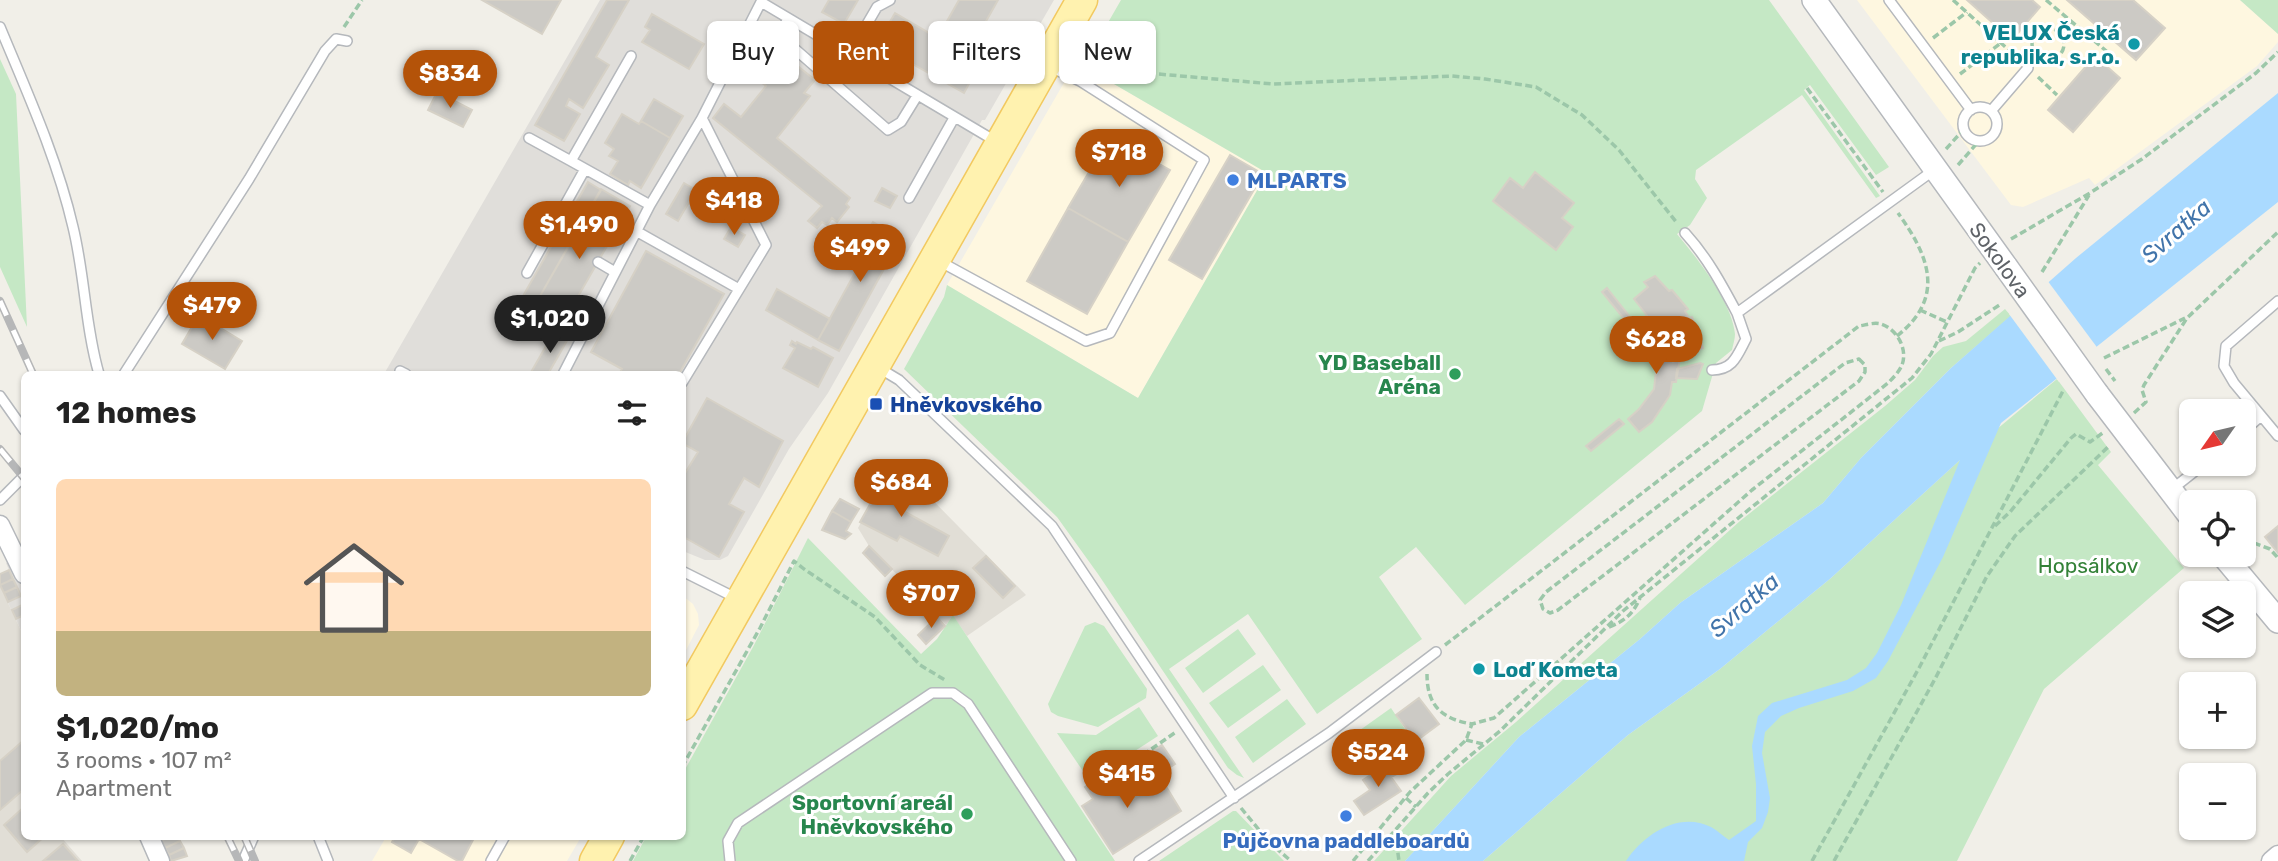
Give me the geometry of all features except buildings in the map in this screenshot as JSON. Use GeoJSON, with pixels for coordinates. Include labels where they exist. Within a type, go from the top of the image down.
{"type":"FeatureCollection","features":[{"type":"Feature","properties":{"kind":"main road"},"geometry":{"type":"LineString","coordinates":[[1045,64],[1082,0]]}},
{"type":"Feature","properties":{"kind":"main road"},"geometry":{"type":"LineString","coordinates":[[686,698],[1034,84]]}},
{"type":"Feature","properties":{"kind":"main road"},"geometry":{"type":"LineString","coordinates":[[595,861],[607,840]]}},
{"type":"Feature","properties":{"kind":"street","name":"Sokolova"},"geometry":{"type":"LineString","coordinates":[[1814,0],[1946,166],[2006,267],[2179,503]]}},
{"type":"Feature","properties":{"kind":"street"},"geometry":{"type":"LineString","coordinates":[[0,525],[21,568]]}},
{"type":"Feature","properties":{"kind":"street"},"geometry":{"type":"LineString","coordinates":[[2233,567],[2278,621]]}},
{"type":"Feature","properties":{"kind":"street"},"geometry":{"type":"LineString","coordinates":[[151,840],[160,861]]}},
{"type":"Feature","properties":{"kind":"street"},"geometry":{"type":"LineString","coordinates":[[2271,861],[2278,855]]}},
{"type":"Feature","properties":{"kind":"lane"},"geometry":{"type":"LineString","coordinates":[[869,21],[877,7],[890,0]]}},
{"type":"Feature","properties":{"kind":"lane"},"geometry":{"type":"LineString","coordinates":[[1889,0],[1971,110]]}},
{"type":"Feature","properties":{"kind":"lane"},"geometry":{"type":"LineString","coordinates":[[565,371],[649,205],[702,118],[759,1],[813,33]]}},
{"type":"Feature","properties":{"kind":"lane"},"geometry":{"type":"LineString","coordinates":[[788,18],[780,36],[888,130],[901,122],[917,96]]}},
{"type":"Feature","properties":{"kind":"lane"},"geometry":{"type":"LineString","coordinates":[[0,27],[63,189],[78,245],[92,346],[98,371]]}},
{"type":"Feature","properties":{"kind":"lane"},"geometry":{"type":"LineString","coordinates":[[126,371],[249,179],[325,51],[336,39],[347,41]]}},
{"type":"Feature","properties":{"kind":"lane"},"geometry":{"type":"LineString","coordinates":[[571,161],[631,56]]}},
{"type":"Feature","properties":{"kind":"lane"},"geometry":{"type":"LineString","coordinates":[[1045,64],[1059,71]]}},
{"type":"Feature","properties":{"kind":"lane"},"geometry":{"type":"LineString","coordinates":[[1991,111],[2028,68]]}},
{"type":"Feature","properties":{"kind":"lane"},"geometry":{"type":"LineString","coordinates":[[897,84],[1000,144]]}},
{"type":"Feature","properties":{"kind":"lane"},"geometry":{"type":"LineString","coordinates":[[935,258],[1086,341],[1110,333],[1205,160],[1085,84]]}},
{"type":"Feature","properties":{"kind":"lane"},"geometry":{"type":"LineString","coordinates":[[1981,107],[1991,111],[1997,120],[1996,131],[1989,139],[1979,141],[1970,137],[1964,129],[1965,118],[1971,110],[1981,107]]}},
{"type":"Feature","properties":{"kind":"lane"},"geometry":{"type":"LineString","coordinates":[[686,376],[766,245],[702,118]]}},
{"type":"Feature","properties":{"kind":"lane"},"geometry":{"type":"LineString","coordinates":[[909,198],[954,118]]}},
{"type":"Feature","properties":{"kind":"lane"},"geometry":{"type":"LineString","coordinates":[[529,138],[649,205]]}},
{"type":"Feature","properties":{"kind":"lane"},"geometry":{"type":"LineString","coordinates":[[1737,313],[1946,166]]}},
{"type":"Feature","properties":{"kind":"lane"},"geometry":{"type":"LineString","coordinates":[[527,273],[585,169]]}},
{"type":"Feature","properties":{"kind":"lane"},"geometry":{"type":"LineString","coordinates":[[636,231],[738,289]]}},
{"type":"Feature","properties":{"kind":"lane"},"geometry":{"type":"LineString","coordinates":[[1685,233],[1718,278],[1737,313],[1746,340],[1732,363],[1724,370],[1712,370]]}},
{"type":"Feature","properties":{"kind":"lane"},"geometry":{"type":"LineString","coordinates":[[598,262],[615,272]]}},
{"type":"Feature","properties":{"kind":"lane"},"geometry":{"type":"LineString","coordinates":[[2278,301],[2225,346],[2224,366],[2234,383],[2278,436]]}},
{"type":"Feature","properties":{"kind":"lane"},"geometry":{"type":"LineString","coordinates":[[567,315],[587,327]]}},
{"type":"Feature","properties":{"kind":"lane"},"geometry":{"type":"LineString","coordinates":[[875,365],[899,380],[1052,526],[1234,798]]}},
{"type":"Feature","properties":{"kind":"lane"},"geometry":{"type":"LineString","coordinates":[[0,396],[21,426]]}},
{"type":"Feature","properties":{"kind":"lane"},"geometry":{"type":"LineString","coordinates":[[2256,421],[2262,416]]}},
{"type":"Feature","properties":{"kind":"lane"},"geometry":{"type":"LineString","coordinates":[[2170,492],[2189,476]]}},
{"type":"Feature","properties":{"kind":"lane"},"geometry":{"type":"LineString","coordinates":[[0,500],[21,479]]}},
{"type":"Feature","properties":{"kind":"lane"},"geometry":{"type":"LineString","coordinates":[[686,573],[741,601]]}},
{"type":"Feature","properties":{"kind":"lane"},"geometry":{"type":"LineString","coordinates":[[1139,861],[1329,733],[1436,652]]}},
{"type":"Feature","properties":{"kind":"lane"},"geometry":{"type":"LineString","coordinates":[[730,861],[729,841],[738,823],[932,693],[953,693],[968,704],[1071,861]]}},
{"type":"Feature","properties":{"kind":"lane"},"geometry":{"type":"LineString","coordinates":[[243,861],[252,840]]}},
{"type":"Feature","properties":{"kind":"lane"},"geometry":{"type":"LineString","coordinates":[[319,840],[328,861]]}},
{"type":"Feature","properties":{"kind":"lane"},"geometry":{"type":"LineString","coordinates":[[491,861],[503,840]]}},
{"type":"Feature","properties":{"kind":"path"},"geometry":{"type":"LineString","coordinates":[[336,39],[362,0]]}},
{"type":"Feature","properties":{"kind":"path"},"geometry":{"type":"LineString","coordinates":[[1953,0],[2057,95]]}},
{"type":"Feature","properties":{"kind":"path"},"geometry":{"type":"LineString","coordinates":[[2046,0],[2111,55]]}},
{"type":"Feature","properties":{"kind":"path"},"geometry":{"type":"LineString","coordinates":[[1923,46],[1967,12]]}},
{"type":"Feature","properties":{"kind":"path"},"geometry":{"type":"LineString","coordinates":[[2061,34],[2071,22]]}},
{"type":"Feature","properties":{"kind":"path"},"geometry":{"type":"LineString","coordinates":[[2052,28],[2061,34],[2065,43],[2064,49],[2057,58],[2041,59],[2032,46],[2034,36],[2042,29],[2052,28]]}},
{"type":"Feature","properties":{"kind":"path"},"geometry":{"type":"LineString","coordinates":[[1950,82],[2001,43]]}},
{"type":"Feature","properties":{"kind":"path"},"geometry":{"type":"LineString","coordinates":[[2011,239],[2090,193],[2153,150],[2256,73],[2278,52]]}},
{"type":"Feature","properties":{"kind":"path"},"geometry":{"type":"LineString","coordinates":[[1156,74],[1273,84],[1452,76],[1536,88],[1582,115],[1619,150],[1685,233]]}},
{"type":"Feature","properties":{"kind":"path"},"geometry":{"type":"LineString","coordinates":[[1946,149],[1964,129]]}},
{"type":"Feature","properties":{"kind":"path"},"geometry":{"type":"LineString","coordinates":[[1946,166],[1979,141]]}},
{"type":"Feature","properties":{"kind":"path"},"geometry":{"type":"LineString","coordinates":[[2042,272],[2090,193]]}},
{"type":"Feature","properties":{"kind":"path"},"geometry":{"type":"LineString","coordinates":[[2138,410],[2146,402],[2142,390],[2144,385],[2187,318],[2278,232]]}},
{"type":"Feature","properties":{"kind":"path"},"geometry":{"type":"LineString","coordinates":[[1368,861],[1448,774],[1623,611],[1912,378],[1931,354],[1977,265]]}},
{"type":"Feature","properties":{"kind":"path"},"geometry":{"type":"LineString","coordinates":[[1938,341],[1958,332],[2001,304]]}},
{"type":"Feature","properties":{"kind":"path"},"geometry":{"type":"LineString","coordinates":[[1920,310],[1947,323]]}},
{"type":"Feature","properties":{"kind":"path"},"geometry":{"type":"LineString","coordinates":[[2104,358],[2187,318]]}},
{"type":"Feature","properties":{"kind":"path"},"geometry":{"type":"LineString","coordinates":[[1882,324],[1897,335],[1903,349],[1902,367],[1888,383],[1752,490],[1494,718],[1472,724],[1451,721],[1440,711],[1427,690],[1427,671],[1436,652],[1859,326],[1882,324]]}},
{"type":"Feature","properties":{"kind":"path"},"geometry":{"type":"LineString","coordinates":[[1859,359],[1865,365],[1866,372],[1859,381],[1558,610],[1550,613],[1543,609],[1541,600],[1546,592],[1845,363],[1859,359]]}},
{"type":"Feature","properties":{"kind":"path"},"geometry":{"type":"LineString","coordinates":[[1812,861],[1919,668],[2064,389]]}},
{"type":"Feature","properties":{"kind":"path"},"geometry":{"type":"LineString","coordinates":[[1992,529],[2010,512],[2071,438],[2076,434],[2090,442],[2101,435]]}},
{"type":"Feature","properties":{"kind":"path"},"geometry":{"type":"LineString","coordinates":[[1834,861],[1935,679],[1987,576],[2015,536],[2109,446]]}},
{"type":"Feature","properties":{"kind":"path"},"geometry":{"type":"LineString","coordinates":[[2256,544],[2270,550],[2278,558]]}},
{"type":"Feature","properties":{"kind":"path"},"geometry":{"type":"LineString","coordinates":[[686,760],[794,561],[875,617],[920,664],[953,685],[953,693]]}},
{"type":"Feature","properties":{"kind":"path"},"geometry":{"type":"LineString","coordinates":[[1606,628],[1623,622],[1634,611],[1641,597]]}},
{"type":"Feature","properties":{"kind":"path"},"geometry":{"type":"LineString","coordinates":[[1353,861],[1406,797],[1466,740],[1472,724]]}},
{"type":"Feature","properties":{"kind":"path"},"geometry":{"type":"LineString","coordinates":[[1117,773],[1186,725]]}},
{"type":"Feature","properties":{"kind":"path"},"geometry":{"type":"LineString","coordinates":[[1466,740],[1483,744]]}},
{"type":"Feature","properties":{"kind":"path"},"geometry":{"type":"LineString","coordinates":[[1406,797],[1416,807]]}},
{"type":"Feature","properties":{"kind":"path"},"geometry":{"type":"LineString","coordinates":[[1234,798],[1269,842],[1291,861]]}},
{"type":"Feature","properties":{"kind":"path"},"geometry":{"type":"LineString","coordinates":[[1394,831],[1399,861]]}},
{"type":"Feature","properties":{"kind":"path"},"geometry":{"type":"LineString","coordinates":[[630,861],[642,840]]}},
{"type":"Feature","properties":{"kind":"shaded area"},"geometry":{"type":"Polygon","coordinates":[[[600,0],[1054,0],[1042,21],[928,21],[928,84],[1006,84],[985,120],[982,120],[828,393],[789,449],[728,556],[720,560],[705,560],[686,552],[686,371],[386,371],[600,0]]]}},
{"type":"Feature","properties":{"kind":"shaded area"},"geometry":{"type":"Polygon","coordinates":[[[1857,0],[2240,0],[2278,34],[2278,42],[2257,66],[2095,185],[2089,178],[2023,207],[2011,205],[1857,0]]]}},
{"type":"Feature","properties":{"kind":"shaded area"},"geometry":{"type":"Polygon","coordinates":[[[1063,84],[1114,84],[1267,173],[1138,398],[947,285],[1063,84]]]}},
{"type":"Feature","properties":{"kind":"shaded area"},"geometry":{"type":"Polygon","coordinates":[[[894,461],[1026,595],[967,636],[953,616],[946,625],[869,546],[858,528],[894,461]]]}},
{"type":"Feature","properties":{"kind":"shaded area"},"geometry":{"type":"Polygon","coordinates":[[[21,556],[21,631],[0,586],[0,574],[9,570],[6,563],[21,556]]]}},
{"type":"Feature","properties":{"kind":"shaded area"},"geometry":{"type":"Polygon","coordinates":[[[0,586],[21,631],[21,840],[64,840],[82,861],[0,861],[0,586]]]}},
{"type":"Feature","properties":{"kind":"shaded area"},"geometry":{"type":"Polygon","coordinates":[[[686,598],[693,604],[698,614],[699,625],[686,650],[686,598]]]}},
{"type":"Feature","properties":{"kind":"shaded area"},"geometry":{"type":"Polygon","coordinates":[[[384,840],[579,840],[567,861],[372,861],[384,840]]]}},
{"type":"Feature","properties":{"kind":"green space"},"geometry":{"type":"Polygon","coordinates":[[[1121,0],[1769,0],[1889,167],[1876,175],[1810,85],[1804,90],[1880,196],[1876,198],[1802,95],[1696,170],[1695,179],[1707,198],[1690,225],[1677,234],[1721,295],[1735,334],[1732,350],[1716,363],[1702,411],[1465,605],[1416,547],[1379,577],[1422,639],[1317,714],[1248,614],[1169,669],[1244,778],[1228,768],[1057,517],[904,369],[944,297],[947,285],[1138,398],[1267,173],[1114,84],[1156,84],[1156,21],[1109,21],[1121,0]]]}},
{"type":"Feature","properties":{"kind":"green space"},"geometry":{"type":"Polygon","coordinates":[[[2240,0],[2278,0],[2278,34],[2240,0]]]}},
{"type":"Feature","properties":{"kind":"green space"},"geometry":{"type":"Polygon","coordinates":[[[0,59],[16,94],[27,327],[0,267],[0,59]]]}},
{"type":"Feature","properties":{"kind":"green space"},"geometry":{"type":"Polygon","coordinates":[[[2005,309],[2011,316],[1951,368],[1861,458],[1823,503],[1680,603],[1519,737],[1405,861],[1374,861],[1451,776],[1516,722],[1740,521],[1885,406],[1915,380],[1943,347],[1966,341],[2005,309]]]}},
{"type":"Feature","properties":{"kind":"green space","name":"Hopsálkov"},"geometry":{"type":"Polygon","coordinates":[[[2057,379],[2111,452],[2098,465],[2179,562],[2179,567],[2184,568],[2044,689],[1957,861],[1483,861],[1628,735],[1720,669],[1831,578],[1961,459],[2057,379]]]}},
{"type":"Feature","properties":{"kind":"green space"},"geometry":{"type":"Polygon","coordinates":[[[808,538],[921,654],[937,639],[953,615],[1115,861],[633,861],[644,840],[686,840],[686,768],[753,647],[808,538]]]}},
{"type":"Feature","properties":{"kind":"green space"},"geometry":{"type":"Polygon","coordinates":[[[1095,622],[1104,626],[1147,689],[1146,698],[1098,727],[1058,716],[1051,712],[1048,704],[1085,626],[1095,622]]]}},
{"type":"Feature","properties":{"kind":"green space"},"geometry":{"type":"Polygon","coordinates":[[[1238,629],[1256,654],[1203,693],[1185,668],[1238,629]]]}},
{"type":"Feature","properties":{"kind":"green space"},"geometry":{"type":"Polygon","coordinates":[[[1263,665],[1281,690],[1228,728],[1209,703],[1263,665]]]}},
{"type":"Feature","properties":{"kind":"green space"},"geometry":{"type":"Polygon","coordinates":[[[1287,699],[1306,724],[1253,763],[1235,737],[1287,699]]]}},
{"type":"Feature","properties":{"kind":"green space"},"geometry":{"type":"Polygon","coordinates":[[[1139,707],[1158,736],[1121,760],[1116,757],[1087,777],[1057,733],[1096,735],[1139,707]]]}},
{"type":"Feature","properties":{"kind":"green space"},"geometry":{"type":"Polygon","coordinates":[[[1391,708],[1407,732],[1355,768],[1339,745],[1391,708]]]}},
{"type":"Feature","properties":{"kind":"green space"},"geometry":{"type":"Polygon","coordinates":[[[1236,811],[1284,861],[1159,861],[1236,811]]]}},
{"type":"Feature","properties":{"kind":"water","name":"Svratka"},"geometry":{"type":"Polygon","coordinates":[[[2278,93],[2278,202],[2001,423],[1943,557],[1888,661],[1876,678],[1853,691],[1781,716],[1765,732],[1762,753],[1770,798],[1768,812],[1762,828],[1748,842],[1744,861],[1626,861],[1652,834],[1675,824],[1699,823],[1713,828],[1729,840],[1756,821],[1752,746],[1758,716],[1772,703],[1847,680],[1866,668],[1877,653],[1901,605],[1960,460],[1831,578],[1720,669],[1628,735],[1483,861],[1405,861],[1519,737],[1680,603],[1823,503],[1861,458],[1951,368],[2076,258],[2278,93]]]}},
{"type":"Feature","properties":{"kind":"pier"},"geometry":{"type":"Polygon","coordinates":[[[2047,280],[2099,350],[2059,382],[2009,314],[2047,280]]]}},
{"type":"Feature","properties":{"kind":"railway"},"geometry":{"type":"LineString","coordinates":[[0,301],[32,371]]}},
{"type":"Feature","properties":{"kind":"railway"},"geometry":{"type":"LineString","coordinates":[[0,449],[21,474]]}},
{"type":"Feature","properties":{"kind":"railway"},"geometry":{"type":"LineString","coordinates":[[229,840],[239,861]]}},
{"type":"Feature","properties":{"kind":"railway"},"geometry":{"type":"LineString","coordinates":[[246,840],[255,861]]}},
{"type":"Feature","properties":{"kind":"place","name":"VELUX Česká republika, s.r.o."},"geometry":{"type":"Point","coordinates":[2134,44]}},
{"type":"Feature","properties":{"kind":"place","name":"MLPARTS"},"geometry":{"type":"Point","coordinates":[1233,180]}},
{"type":"Feature","properties":{"kind":"place","name":"YD Baseball Aréna"},"geometry":{"type":"Point","coordinates":[1455,374]}},
{"type":"Feature","properties":{"kind":"place","name":"Hněvkovského"},"geometry":{"type":"Point","coordinates":[876,404]}},
{"type":"Feature","properties":{"kind":"place","name":"Loď Kometa"},"geometry":{"type":"Point","coordinates":[1479,669]}},
{"type":"Feature","properties":{"kind":"place","name":"Sportovní areál Hněvkovského"},"geometry":{"type":"Point","coordinates":[967,814]}},
{"type":"Feature","properties":{"kind":"place","name":"Půjčovna paddleboardů"},"geometry":{"type":"Point","coordinates":[1346,816]}}]}
